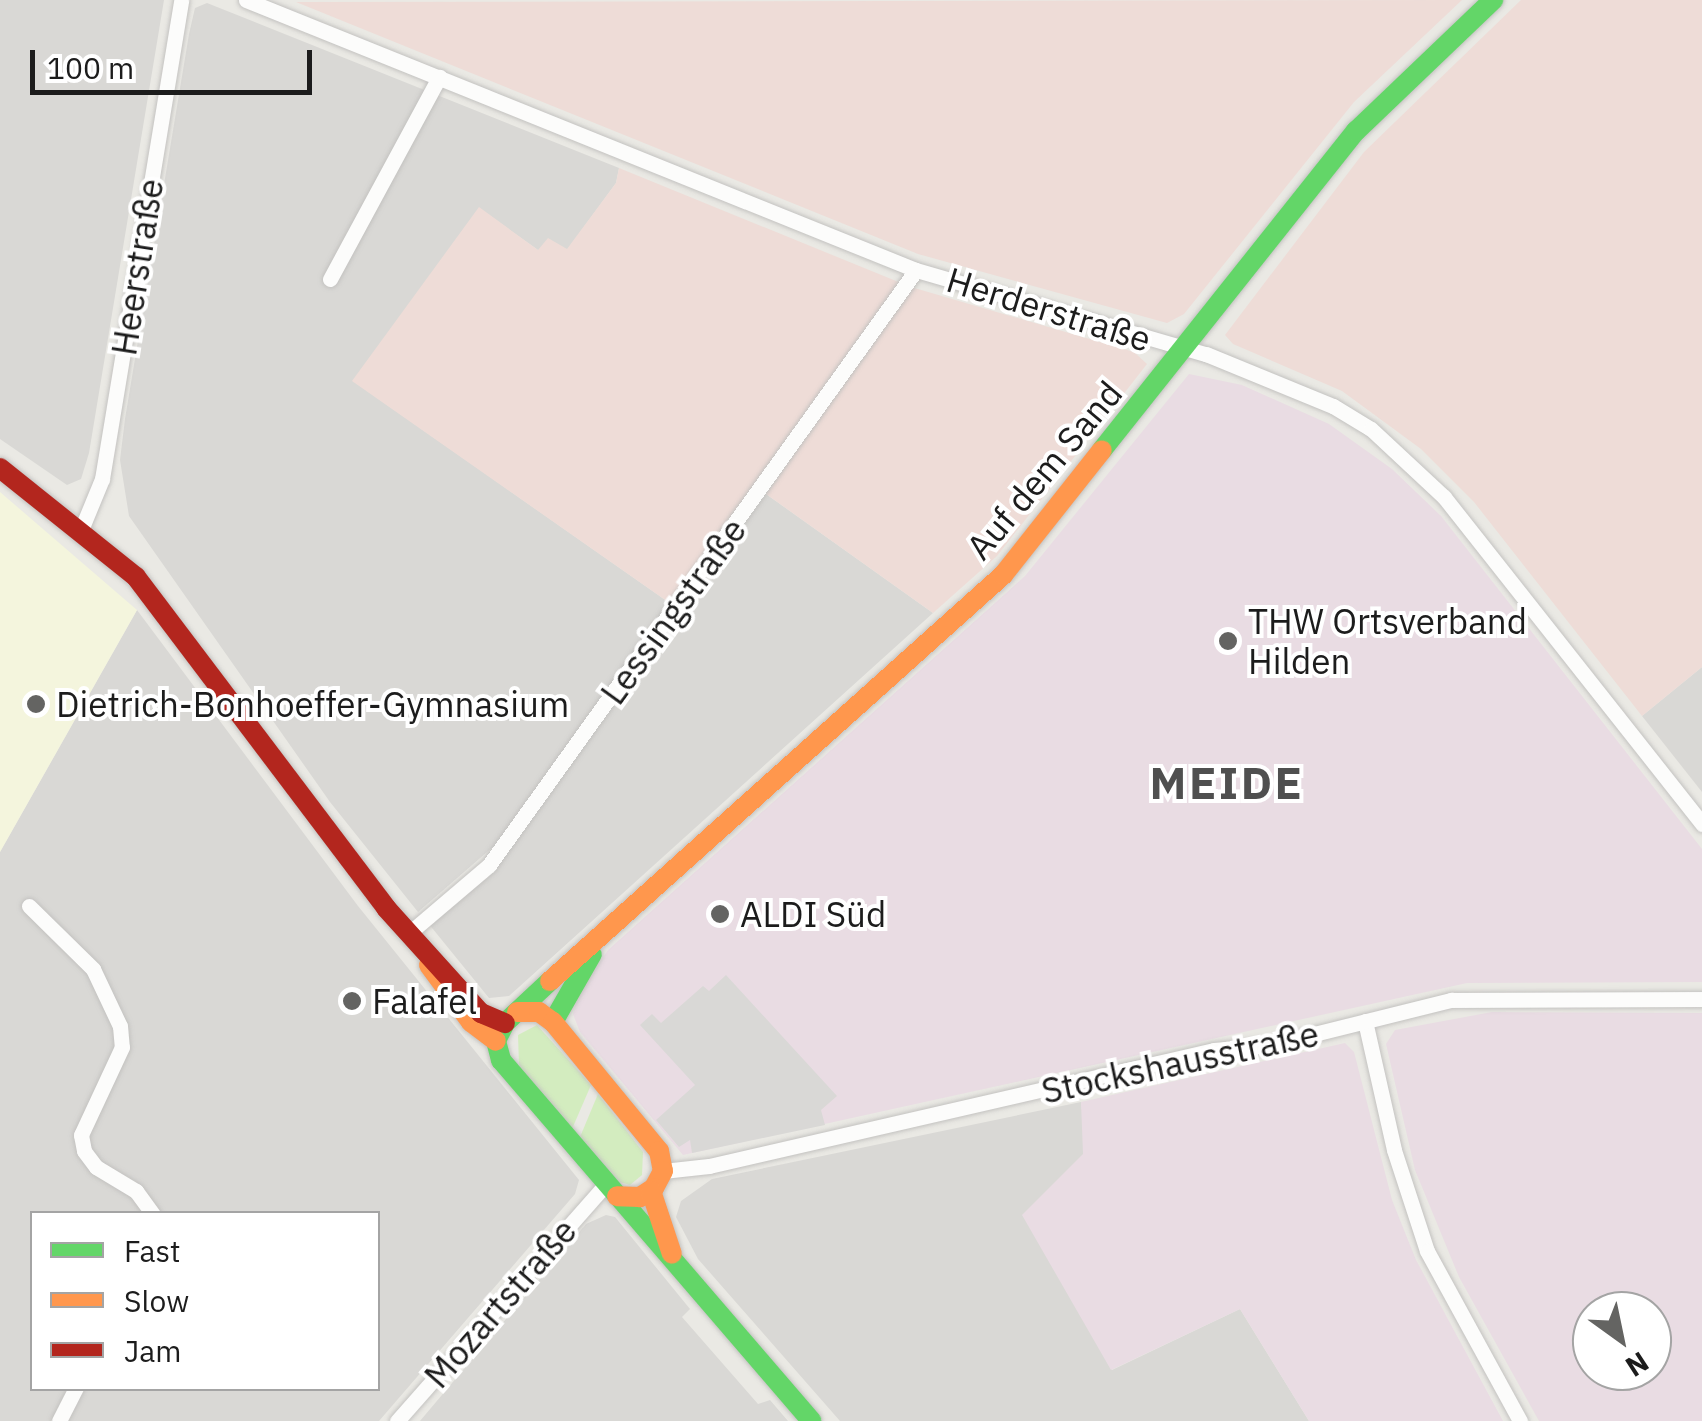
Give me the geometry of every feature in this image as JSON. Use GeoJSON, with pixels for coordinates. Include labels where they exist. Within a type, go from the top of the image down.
{"type":"FeatureCollection","features":[{"type":"Feature","properties":{"kind":"street","name":"Heerstraße"},"geometry":{"type":"LineString","coordinates":[[81,530],[102,478],[182,0]]}},
{"type":"Feature","properties":{"kind":"street","name":"Herderstraße"},"geometry":{"type":"LineString","coordinates":[[246,0],[916,270],[1184,350],[1333,406],[1408,461],[1496,560],[1702,824]]}},
{"type":"Feature","properties":{"kind":"street","name":"Auf dem Sand"},"geometry":{"type":"LineString","coordinates":[[506,1026],[1002,575],[1356,131],[1492,0]]}},
{"type":"Feature","properties":{"kind":"street"},"geometry":{"type":"LineString","coordinates":[[330,279],[439,78]]}},
{"type":"Feature","properties":{"kind":"street","name":"Lessingstraße"},"geometry":{"type":"LineString","coordinates":[[413,941],[489,865],[916,270]]}},
{"type":"Feature","properties":{"kind":"street"},"geometry":{"type":"LineString","coordinates":[[0,468],[81,530],[146,589],[413,941],[444,990],[506,1026]]}},
{"type":"Feature","properties":{"kind":"street"},"geometry":{"type":"LineString","coordinates":[[29,906],[93,969],[120,1026],[122,1047],[80,1135],[84,1151],[96,1167],[136,1190],[151,1211]]}},
{"type":"Feature","properties":{"kind":"street","name":"Auf dem Sand"},"geometry":{"type":"LineString","coordinates":[[553,1022],[601,940]]}},
{"type":"Feature","properties":{"kind":"street","name":"Stockshausstraße"},"geometry":{"type":"LineString","coordinates":[[663,1171],[1451,1000],[1702,999]]}},
{"type":"Feature","properties":{"kind":"street"},"geometry":{"type":"LineString","coordinates":[[506,1026],[539,1012],[553,1022],[651,1141],[663,1171],[650,1191]]}},
{"type":"Feature","properties":{"kind":"street"},"geometry":{"type":"LineString","coordinates":[[1365,1021],[1398,1166],[1427,1251],[1520,1421]]}},
{"type":"Feature","properties":{"kind":"street"},"geometry":{"type":"LineString","coordinates":[[506,1026],[501,1060],[812,1421]]}},
{"type":"Feature","properties":{"kind":"street"},"geometry":{"type":"LineString","coordinates":[[611,1191],[650,1191]]}},
{"type":"Feature","properties":{"kind":"street","name":"Mozartstraße"},"geometry":{"type":"LineString","coordinates":[[397,1421],[611,1191]]}},
{"type":"Feature","properties":{"kind":"street"},"geometry":{"type":"LineString","coordinates":[[650,1191],[675,1260]]}},
{"type":"Feature","properties":{"kind":"street"},"geometry":{"type":"LineString","coordinates":[[59,1421],[74,1391]]}},
{"type":"Feature","properties":{"kind":"shaded area"},"geometry":{"type":"Polygon","coordinates":[[[0,0],[164,0],[89,453],[81,479],[67,485],[0,439],[0,0]]]}},
{"type":"Feature","properties":{"kind":"shaded area"},"geometry":{"type":"Polygon","coordinates":[[[1462,0],[1354,102],[1184,314],[1167,323],[918,254],[296,2],[1462,0]]]}},
{"type":"Feature","properties":{"kind":"shaded area"},"geometry":{"type":"Polygon","coordinates":[[[1521,0],[1702,0],[1702,667],[1642,716],[1474,502],[1421,449],[1342,391],[1233,344],[1225,335],[1364,152],[1521,0]]]}},
{"type":"Feature","properties":{"kind":"shaded area"},"geometry":{"type":"Polygon","coordinates":[[[207,3],[619,168],[616,183],[567,250],[538,250],[479,208],[353,381],[671,604],[502,839],[418,912],[330,802],[129,516],[120,460],[125,419],[189,34],[195,8],[207,3]]]}},
{"type":"Feature","properties":{"kind":"shaded area"},"geometry":{"type":"Polygon","coordinates":[[[619,168],[901,283],[671,604],[352,381],[479,207],[538,250],[548,238],[567,249],[616,183],[619,168]]]}},
{"type":"Feature","properties":{"kind":"shaded area"},"geometry":{"type":"Polygon","coordinates":[[[911,287],[1134,352],[1147,364],[997,556],[933,613],[766,494],[911,287]]]}},
{"type":"Feature","properties":{"kind":"shaded area"},"geometry":{"type":"Polygon","coordinates":[[[1189,374],[1242,385],[1329,424],[1392,469],[1441,516],[1702,849],[1702,982],[1467,983],[683,1155],[580,1032],[573,1014],[578,996],[608,950],[1025,576],[1189,374]]]}},
{"type":"Feature","properties":{"kind":"shaded area"},"geometry":{"type":"Polygon","coordinates":[[[0,492],[137,610],[0,852],[0,492]]]}},
{"type":"Feature","properties":{"kind":"shaded area"},"geometry":{"type":"Polygon","coordinates":[[[766,494],[933,613],[509,996],[489,998],[428,923],[504,858],[766,494]]]}},
{"type":"Feature","properties":{"kind":"shaded area"},"geometry":{"type":"Polygon","coordinates":[[[137,610],[358,906],[579,1180],[575,1194],[379,1421],[0,1421],[0,852],[137,610]]]}},
{"type":"Feature","properties":{"kind":"shaded area"},"geometry":{"type":"Polygon","coordinates":[[[1702,667],[1702,792],[1642,716],[1702,667]]]}},
{"type":"Feature","properties":{"kind":"shaded area"},"geometry":{"type":"Polygon","coordinates":[[[726,975],[837,1096],[821,1110],[825,1125],[692,1153],[690,1140],[679,1147],[656,1120],[695,1085],[640,1025],[652,1014],[661,1023],[703,986],[709,991],[726,975]]]}},
{"type":"Feature","properties":{"kind":"shaded area"},"geometry":{"type":"Polygon","coordinates":[[[1492,1012],[1702,1013],[1702,1421],[1539,1421],[1459,1277],[1415,1170],[1386,1044],[1395,1030],[1492,1012]]]}},
{"type":"Feature","properties":{"kind":"shaded area"},"geometry":{"type":"Polygon","coordinates":[[[1345,1043],[1354,1052],[1392,1200],[1416,1260],[1503,1421],[1309,1421],[1240,1309],[1111,1370],[1022,1215],[1083,1154],[1081,1102],[1345,1043]]]}},
{"type":"Feature","properties":{"kind":"shaded area"},"geometry":{"type":"Polygon","coordinates":[[[1081,1102],[1112,1370],[1240,1309],[1309,1421],[840,1421],[698,1259],[676,1217],[681,1201],[712,1179],[1081,1102]]]}},
{"type":"Feature","properties":{"kind":"shaded area"},"geometry":{"type":"Polygon","coordinates":[[[606,1215],[615,1217],[690,1309],[682,1317],[758,1404],[770,1400],[788,1421],[420,1421],[586,1224],[606,1215]]]}},
{"type":"Feature","properties":{"kind":"green space"},"geometry":{"type":"Polygon","coordinates":[[[537,1025],[591,1085],[572,1129],[519,1066],[518,1035],[537,1025]]]}},
{"type":"Feature","properties":{"kind":"green space"},"geometry":{"type":"Polygon","coordinates":[[[598,1094],[643,1152],[642,1175],[630,1185],[616,1181],[580,1137],[598,1094]]]}},
{"type":"Feature","properties":{"kind":"traffic: fast"},"geometry":{"type":"LineString","coordinates":[[1102,450],[1356,131],[1493,0]]}},
{"type":"Feature","properties":{"kind":"traffic: fast"},"geometry":{"type":"LineString","coordinates":[[553,1022],[592,954]]}},
{"type":"Feature","properties":{"kind":"traffic: fast"},"geometry":{"type":"LineString","coordinates":[[550,981],[505,1023],[496,1041],[501,1060],[812,1421]]}},
{"type":"Feature","properties":{"kind":"traffic: slow"},"geometry":{"type":"LineString","coordinates":[[550,981],[1003,575],[1102,450]]}},
{"type":"Feature","properties":{"kind":"traffic: slow"},"geometry":{"type":"LineString","coordinates":[[429,965],[471,1022],[496,1041]]}},
{"type":"Feature","properties":{"kind":"traffic: slow"},"geometry":{"type":"LineString","coordinates":[[517,1012],[539,1012],[553,1022],[659,1151],[663,1171],[654,1188],[640,1197],[617,1196]]}},
{"type":"Feature","properties":{"kind":"traffic: slow"},"geometry":{"type":"LineString","coordinates":[[651,1191],[672,1254]]}},
{"type":"Feature","properties":{"kind":"traffic: jam"},"geometry":{"type":"LineString","coordinates":[[0,468],[136,577],[386,908],[481,1013],[505,1023]]}},
{"type":"Feature","properties":{"kind":"place","name":"THW Ortsverband Hilden"},"geometry":{"type":"Point","coordinates":[1228,641]}},
{"type":"Feature","properties":{"kind":"place","name":"Dietrich-Bonhoeffer-Gymnasium"},"geometry":{"type":"Point","coordinates":[36,704]}},
{"type":"Feature","properties":{"kind":"place","name":"ALDI Süd"},"geometry":{"type":"Point","coordinates":[720,914]}},
{"type":"Feature","properties":{"kind":"place","name":"Falafel"},"geometry":{"type":"Point","coordinates":[352,1001]}},
{"type":"Feature","properties":{"kind":"district","name":"MEIDE"},"geometry":{"type":"Point","coordinates":[1227,783]}}]}
